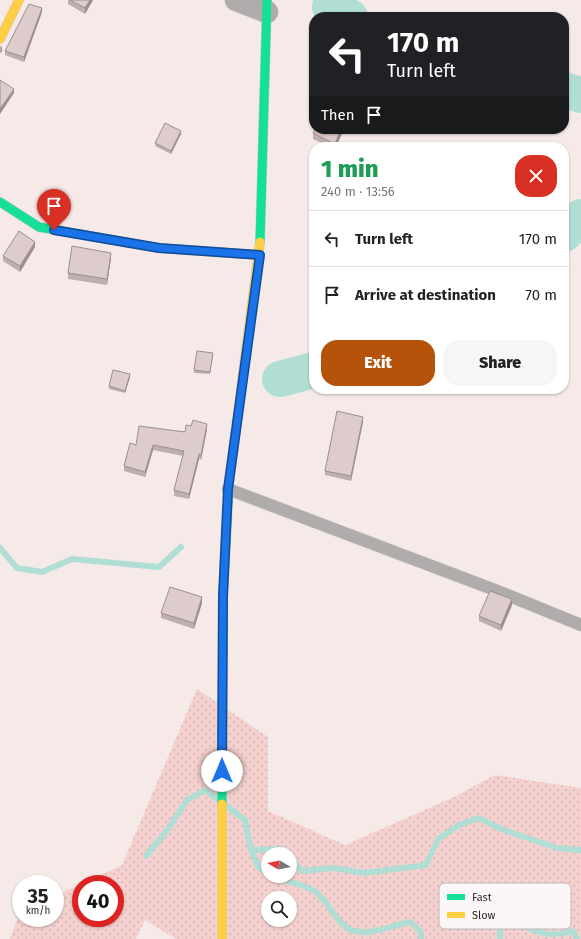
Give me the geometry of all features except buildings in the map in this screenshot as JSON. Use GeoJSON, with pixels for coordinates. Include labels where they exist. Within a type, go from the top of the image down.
{"type":"FeatureCollection","features":[{"type":"Feature","properties":{"kind":"street"},"geometry":{"type":"LineString","coordinates":[[0,39],[19,0]]}},
{"type":"Feature","properties":{"kind":"street"},"geometry":{"type":"LineString","coordinates":[[222,939],[223,596],[228,489],[260,255],[267,6],[236,0]]}},
{"type":"Feature","properties":{"kind":"street"},"geometry":{"type":"LineString","coordinates":[[0,202],[39,227],[159,248],[260,255]]}},
{"type":"Feature","properties":{"kind":"lane"},"geometry":{"type":"LineString","coordinates":[[228,489],[495,590],[581,625]]}},
{"type":"Feature","properties":{"kind":"shaded area"},"geometry":{"type":"Polygon","coordinates":[[[197,689],[268,737],[268,811],[345,845],[452,798],[495,775],[581,788],[581,939],[176,939],[145,920],[136,939],[10,939],[14,927],[64,927],[64,892],[72,888],[72,927],[124,927],[124,875],[100,875],[122,865],[197,689]]]}},
{"type":"Feature","properties":{"kind":"waterway"},"geometry":{"type":"LineString","coordinates":[[330,7],[340,12]]}},
{"type":"Feature","properties":{"kind":"waterway"},"geometry":{"type":"LineString","coordinates":[[569,91],[581,95]]}},
{"type":"Feature","properties":{"kind":"waterway"},"geometry":{"type":"LineString","coordinates":[[569,229],[581,217]]}},
{"type":"Feature","properties":{"kind":"waterway"},"geometry":{"type":"LineString","coordinates":[[280,379],[309,371]]}},
{"type":"Feature","properties":{"kind":"waterway"},"geometry":{"type":"LineString","coordinates":[[0,548],[17,568],[42,572],[72,559],[159,567],[181,547]]}},
{"type":"Feature","properties":{"kind":"waterway"},"geometry":{"type":"LineString","coordinates":[[146,856],[168,829],[187,800],[205,790],[217,799]]}},
{"type":"Feature","properties":{"kind":"waterway"},"geometry":{"type":"LineString","coordinates":[[228,807],[245,820],[251,850],[259,868],[261,869]]}},
{"type":"Feature","properties":{"kind":"waterway"},"geometry":{"type":"LineString","coordinates":[[297,866],[302,871],[334,868],[364,873],[426,865],[438,839],[459,825],[479,818],[501,829],[557,848],[581,850]]}},
{"type":"Feature","properties":{"kind":"waterway"},"geometry":{"type":"LineString","coordinates":[[251,850],[261,850]]}},
{"type":"Feature","properties":{"kind":"waterway"},"geometry":{"type":"LineString","coordinates":[[294,883],[309,888],[319,895],[339,921],[347,928],[355,931],[371,932],[411,922],[421,932],[421,939]]}},
{"type":"Feature","properties":{"kind":"waterway"},"geometry":{"type":"LineString","coordinates":[[500,929],[500,939]]}},
{"type":"Feature","properties":{"kind":"waterway"},"geometry":{"type":"LineString","coordinates":[[532,929],[541,933],[549,934],[573,931],[577,939]]}},
{"type":"Feature","properties":{"kind":"traffic: fast"},"geometry":{"type":"LineString","coordinates":[[260,242],[267,0]]}},
{"type":"Feature","properties":{"kind":"traffic: fast"},"geometry":{"type":"LineString","coordinates":[[0,202],[39,227],[159,248],[260,255]]}},
{"type":"Feature","properties":{"kind":"traffic: fast"},"geometry":{"type":"LineString","coordinates":[[222,804],[223,596],[229,483]]}},
{"type":"Feature","properties":{"kind":"traffic: slow"},"geometry":{"type":"LineString","coordinates":[[0,39],[19,0]]}},
{"type":"Feature","properties":{"kind":"traffic: slow"},"geometry":{"type":"LineString","coordinates":[[229,483],[260,242]]}},
{"type":"Feature","properties":{"kind":"traffic: slow"},"geometry":{"type":"LineString","coordinates":[[222,804],[222,939]]}},
{"type":"Feature","properties":{"kind":"route"},"geometry":{"type":"LineString","coordinates":[[54,230],[159,248],[260,255],[228,489],[223,596],[222,771]]}}]}
